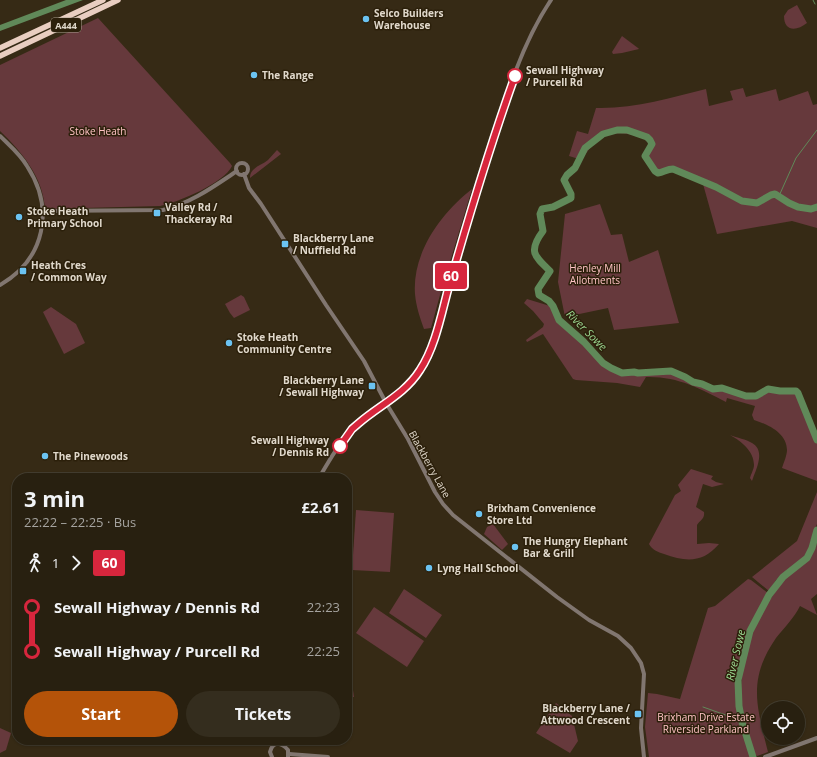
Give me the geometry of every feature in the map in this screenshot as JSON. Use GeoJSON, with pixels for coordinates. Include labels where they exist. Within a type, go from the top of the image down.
{"type":"FeatureCollection","features":[{"type":"Feature","properties":{"kind":"highway","name":"A444"},"geometry":{"type":"LineString","coordinates":[[0,47],[103,0]]}},
{"type":"Feature","properties":{"kind":"highway","name":"A444"},"geometry":{"type":"LineString","coordinates":[[0,56],[118,0]]}},
{"type":"Feature","properties":{"kind":"street"},"geometry":{"type":"LineString","coordinates":[[322,473],[352,429],[367,416],[402,391],[421,369],[429,353],[435,337],[458,252],[498,123],[523,54],[551,0]]}},
{"type":"Feature","properties":{"kind":"street"},"geometry":{"type":"LineString","coordinates":[[0,136],[18,154],[28,167],[39,188],[43,211],[41,236],[32,255],[19,272],[0,285]]}},
{"type":"Feature","properties":{"kind":"street"},"geometry":{"type":"LineString","coordinates":[[240,163],[244,163],[248,168],[244,174],[239,174],[237,171],[237,165],[240,163]]}},
{"type":"Feature","properties":{"kind":"street"},"geometry":{"type":"LineString","coordinates":[[43,211],[159,210],[189,201],[205,193],[237,171]]}},
{"type":"Feature","properties":{"kind":"street","name":"Blackberry Lane"},"geometry":{"type":"LineString","coordinates":[[244,174],[249,188],[364,361],[443,504],[454,515],[557,597],[589,620],[618,636],[631,648],[641,663],[644,674],[641,728],[644,757]]}},
{"type":"Feature","properties":{"kind":"street"},"geometry":{"type":"LineString","coordinates":[[765,757],[817,738]]}},
{"type":"Feature","properties":{"kind":"street"},"geometry":{"type":"LineString","coordinates":[[272,757],[270,749],[274,745]]}},
{"type":"Feature","properties":{"kind":"street"},"geometry":{"type":"LineString","coordinates":[[283,745],[287,749],[288,755],[328,757]]}},
{"type":"Feature","properties":{"kind":"green space"},"geometry":{"type":"Polygon","coordinates":[[[797,5],[807,23],[795,29],[786,25],[784,16],[788,10],[797,5]]]}},
{"type":"Feature","properties":{"kind":"green space","name":"Stoke Heath"},"geometry":{"type":"Polygon","coordinates":[[[98,18],[230,163],[232,166],[220,179],[189,196],[160,206],[45,209],[40,186],[36,176],[23,156],[0,131],[0,65],[98,18]]]}},
{"type":"Feature","properties":{"kind":"green space"},"geometry":{"type":"Polygon","coordinates":[[[622,36],[639,49],[613,54],[612,52],[622,36]]]}},
{"type":"Feature","properties":{"kind":"green space"},"geometry":{"type":"Polygon","coordinates":[[[743,88],[746,97],[776,89],[779,101],[808,91],[813,105],[817,104],[817,228],[792,221],[717,234],[703,184],[671,170],[656,173],[643,157],[649,144],[642,138],[636,136],[619,133],[611,134],[604,137],[592,146],[582,160],[569,156],[577,131],[588,134],[596,108],[638,105],[706,89],[709,106],[733,100],[730,91],[743,88]]]}},
{"type":"Feature","properties":{"kind":"green space"},"geometry":{"type":"Polygon","coordinates":[[[277,150],[281,154],[250,178],[252,171],[268,160],[277,150]]]}},
{"type":"Feature","properties":{"kind":"green space"},"geometry":{"type":"Polygon","coordinates":[[[472,189],[431,328],[424,329],[417,307],[415,294],[415,279],[418,264],[431,235],[440,222],[472,189]]]}},
{"type":"Feature","properties":{"kind":"green space","name":"Henley Mill Allotments"},"geometry":{"type":"Polygon","coordinates":[[[600,204],[611,235],[622,234],[629,262],[658,250],[679,323],[614,330],[608,308],[565,317],[558,282],[565,214],[600,204]]]}},
{"type":"Feature","properties":{"kind":"green space"},"geometry":{"type":"Polygon","coordinates":[[[241,295],[244,297],[250,310],[234,318],[225,304],[241,295]]]}},
{"type":"Feature","properties":{"kind":"green space"},"geometry":{"type":"Polygon","coordinates":[[[527,299],[550,306],[557,319],[591,350],[602,364],[620,374],[671,372],[693,384],[701,385],[714,390],[722,390],[748,398],[755,398],[768,391],[782,394],[795,392],[817,443],[817,481],[782,468],[787,452],[784,439],[775,430],[754,420],[752,415],[755,406],[727,398],[726,402],[688,384],[657,377],[646,377],[640,387],[617,383],[573,379],[543,334],[527,342],[526,340],[543,327],[544,324],[524,303],[527,299]]]}},
{"type":"Feature","properties":{"kind":"green space"},"geometry":{"type":"Polygon","coordinates":[[[51,307],[76,324],[85,343],[64,354],[43,312],[51,307]]]}},
{"type":"Feature","properties":{"kind":"green space"},"geometry":{"type":"Polygon","coordinates":[[[730,435],[750,442],[756,446],[759,460],[752,481],[750,478],[754,465],[752,455],[742,443],[730,435]]]}},
{"type":"Feature","properties":{"kind":"green space"},"geometry":{"type":"Polygon","coordinates":[[[691,469],[713,476],[711,479],[724,484],[712,487],[703,484],[696,507],[704,512],[703,518],[697,525],[697,544],[719,544],[707,555],[700,558],[687,559],[672,557],[653,549],[649,544],[675,495],[681,491],[678,485],[691,469]]]}},
{"type":"Feature","properties":{"kind":"green space"},"geometry":{"type":"Polygon","coordinates":[[[817,492],[817,524],[806,557],[776,580],[769,591],[752,577],[797,541],[817,492]]]}},
{"type":"Feature","properties":{"kind":"green space"},"geometry":{"type":"Polygon","coordinates":[[[356,510],[394,513],[390,572],[352,570],[356,510]]]}},
{"type":"Feature","properties":{"kind":"green space"},"geometry":{"type":"Polygon","coordinates":[[[493,524],[508,544],[502,550],[484,534],[487,527],[493,524]]]}},
{"type":"Feature","properties":{"kind":"green space"},"geometry":{"type":"Polygon","coordinates":[[[817,542],[817,594],[811,599],[817,615],[800,606],[792,619],[776,638],[761,667],[757,694],[761,721],[761,745],[766,745],[768,752],[757,756],[752,749],[749,739],[742,704],[742,675],[747,647],[757,620],[765,605],[783,580],[807,560],[814,550],[817,542]]]}},
{"type":"Feature","properties":{"kind":"green space","name":"Brixham Drive Estate Riverside Parkland"},"geometry":{"type":"Polygon","coordinates":[[[748,579],[768,593],[761,603],[748,634],[737,678],[737,707],[740,723],[751,757],[649,757],[645,727],[648,693],[680,699],[708,608],[715,606],[748,579]]]}},
{"type":"Feature","properties":{"kind":"green space"},"geometry":{"type":"Polygon","coordinates":[[[404,589],[442,615],[426,638],[389,613],[404,589]]]}},
{"type":"Feature","properties":{"kind":"green space"},"geometry":{"type":"Polygon","coordinates":[[[374,607],[424,641],[407,667],[356,633],[374,607]]]}},
{"type":"Feature","properties":{"kind":"green space"},"geometry":{"type":"Polygon","coordinates":[[[352,683],[354,697],[352,697],[352,683]]]}},
{"type":"Feature","properties":{"kind":"green space"},"geometry":{"type":"Polygon","coordinates":[[[556,703],[572,716],[578,741],[570,753],[536,733],[556,703]]]}},
{"type":"Feature","properties":{"kind":"green space"},"geometry":{"type":"Polygon","coordinates":[[[0,728],[11,733],[6,750],[0,753],[0,728]]]}},
{"type":"Feature","properties":{"kind":"shaded area"},"geometry":{"type":"Polygon","coordinates":[[[66,0],[83,0],[0,31],[0,25],[66,0]]]}},
{"type":"Feature","properties":{"kind":"waterway"},"geometry":{"type":"LineString","coordinates":[[813,0],[815,4]]}},
{"type":"Feature","properties":{"kind":"waterway","name":"River Sowe"},"geometry":{"type":"LineString","coordinates":[[817,207],[811,209],[798,207],[775,194],[757,203],[742,201],[716,187],[673,169],[658,173],[645,156],[652,144],[650,140],[647,137],[627,130],[617,130],[603,134],[585,148],[575,168],[564,180],[571,194],[571,198],[553,207],[542,209],[540,214],[543,231],[534,248],[537,257],[550,271],[538,289],[539,295],[549,301],[553,306],[559,320],[584,342],[603,363],[622,373],[671,371],[693,382],[713,389],[722,388],[746,396],[756,396],[768,389],[796,391],[817,440]]}},
{"type":"Feature","properties":{"kind":"waterway"},"geometry":{"type":"LineString","coordinates":[[779,196],[796,158],[817,130]]}},
{"type":"Feature","properties":{"kind":"waterway","name":"River Sowe"},"geometry":{"type":"LineString","coordinates":[[753,757],[742,722],[739,706],[738,680],[750,631],[769,595],[783,577],[807,558],[812,548],[817,530]]}},
{"type":"Feature","properties":{"kind":"waterway"},"geometry":{"type":"LineString","coordinates":[[703,707],[742,722]]}},
{"type":"Feature","properties":{"kind":"bus line","name":"60"},"geometry":{"type":"LineString","coordinates":[[340,446],[352,429],[367,416],[393,398],[412,381],[421,369],[429,353],[435,337],[458,252],[498,123],[515,76]]}},
{"type":"Feature","properties":{"kind":"place","name":"Selco Builders Warehouse"},"geometry":{"type":"Point","coordinates":[366,19]}},
{"type":"Feature","properties":{"kind":"place","name":"The Range"},"geometry":{"type":"Point","coordinates":[254,75]}},
{"type":"Feature","properties":{"kind":"place","name":"Sewall Highway / Purcell Rd"},"geometry":{"type":"Point","coordinates":[515,76]}},
{"type":"Feature","properties":{"kind":"place","name":"Valley Rd / Thackeray Rd"},"geometry":{"type":"Point","coordinates":[157,213]}},
{"type":"Feature","properties":{"kind":"place","name":"Stoke Heath Primary School"},"geometry":{"type":"Point","coordinates":[19,217]}},
{"type":"Feature","properties":{"kind":"place","name":"Blackberry Lane / Nuffield Rd"},"geometry":{"type":"Point","coordinates":[285,244]}},
{"type":"Feature","properties":{"kind":"place","name":"Heath Cres / Common Way"},"geometry":{"type":"Point","coordinates":[23,271]}},
{"type":"Feature","properties":{"kind":"place","name":"Stoke Heath Community Centre"},"geometry":{"type":"Point","coordinates":[229,343]}},
{"type":"Feature","properties":{"kind":"place","name":"Blackberry Lane / Sewall Highway"},"geometry":{"type":"Point","coordinates":[372,386]}},
{"type":"Feature","properties":{"kind":"place","name":"Sewall Highway / Dennis Rd"},"geometry":{"type":"Point","coordinates":[340,446]}},
{"type":"Feature","properties":{"kind":"place","name":"The Pinewoods"},"geometry":{"type":"Point","coordinates":[45,456]}},
{"type":"Feature","properties":{"kind":"place","name":"Brixham Convenience Store Ltd"},"geometry":{"type":"Point","coordinates":[479,514]}},
{"type":"Feature","properties":{"kind":"place","name":"The Hungry Elephant Bar & Grill"},"geometry":{"type":"Point","coordinates":[515,547]}},
{"type":"Feature","properties":{"kind":"place","name":"Lyng Hall School"},"geometry":{"type":"Point","coordinates":[429,568]}},
{"type":"Feature","properties":{"kind":"place","name":"Blackberry Lane / Attwood Crescent"},"geometry":{"type":"Point","coordinates":[638,714]}}]}
